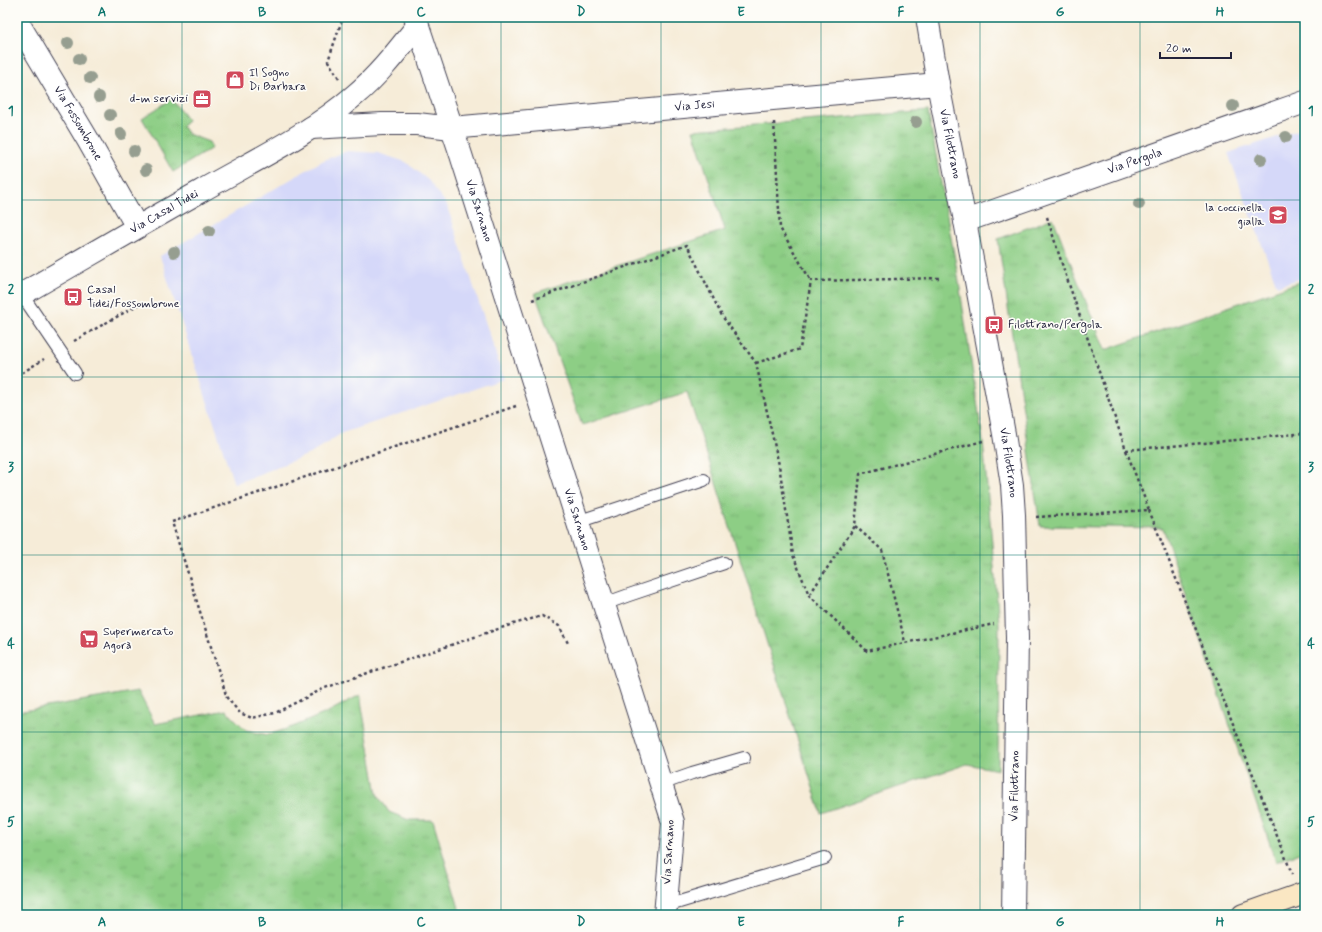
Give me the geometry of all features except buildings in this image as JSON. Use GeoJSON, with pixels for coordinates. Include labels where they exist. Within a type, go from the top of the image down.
{"type":"FeatureCollection","features":[{"type":"Feature","properties":{"kind":"street","name":"Via Filottrano"},"geometry":{"type":"LineString","coordinates":[[927,17],[938,84],[1004,434],[1013,500],[1017,638],[1013,915]]}},
{"type":"Feature","properties":{"kind":"street","name":"Via Fossombrone"},"geometry":{"type":"LineString","coordinates":[[17,21],[88,140],[137,227]]}},
{"type":"Feature","properties":{"kind":"street","name":"Via Casal Tidei"},"geometry":{"type":"LineString","coordinates":[[19,296],[312,128],[355,96],[373,79],[389,62],[417,21]]}},
{"type":"Feature","properties":{"kind":"street","name":"Via Sarnano"},"geometry":{"type":"LineString","coordinates":[[417,21],[673,822],[665,910]]}},
{"type":"Feature","properties":{"kind":"street","name":"Via Jesi"},"geometry":{"type":"LineString","coordinates":[[452,128],[938,84]]}},
{"type":"Feature","properties":{"kind":"street","name":"Via Pergola"},"geometry":{"type":"LineString","coordinates":[[965,221],[1305,102]]}},
{"type":"Feature","properties":{"kind":"street","name":"Via Casal Tidei"},"geometry":{"type":"LineString","coordinates":[[312,128],[382,124],[417,124],[452,128]]}},
{"type":"Feature","properties":{"kind":"street"},"geometry":{"type":"LineString","coordinates":[[1243,915],[1305,893]]}},
{"type":"Feature","properties":{"kind":"lane"},"geometry":{"type":"LineString","coordinates":[[19,296],[75,373]]}},
{"type":"Feature","properties":{"kind":"lane"},"geometry":{"type":"LineString","coordinates":[[577,522],[704,480]]}},
{"type":"Feature","properties":{"kind":"lane"},"geometry":{"type":"LineString","coordinates":[[604,604],[724,563]]}},
{"type":"Feature","properties":{"kind":"lane"},"geometry":{"type":"LineString","coordinates":[[661,784],[692,773],[744,758]]}},
{"type":"Feature","properties":{"kind":"lane"},"geometry":{"type":"LineString","coordinates":[[665,910],[825,858]]}},
{"type":"Feature","properties":{"kind":"path"},"geometry":{"type":"LineString","coordinates":[[339,78],[328,61],[343,17]]}},
{"type":"Feature","properties":{"kind":"path"},"geometry":{"type":"LineString","coordinates":[[756,363],[800,349],[811,281],[780,228],[773,116]]}},
{"type":"Feature","properties":{"kind":"path"},"geometry":{"type":"LineString","coordinates":[[1048,220],[1126,450],[1292,876]]}},
{"type":"Feature","properties":{"kind":"path"},"geometry":{"type":"LineString","coordinates":[[532,300],[688,245],[722,316],[756,363],[779,466],[793,555],[810,594],[867,651],[999,623]]}},
{"type":"Feature","properties":{"kind":"path"},"geometry":{"type":"LineString","coordinates":[[811,281],[940,278]]}},
{"type":"Feature","properties":{"kind":"path"},"geometry":{"type":"LineString","coordinates":[[17,376],[141,302]]}},
{"type":"Feature","properties":{"kind":"path"},"geometry":{"type":"LineString","coordinates":[[522,404],[172,522],[227,698],[240,713],[252,718],[275,713],[325,688],[356,677],[510,625],[542,616],[559,626],[568,645]]}},
{"type":"Feature","properties":{"kind":"path"},"geometry":{"type":"LineString","coordinates":[[1126,450],[1305,433]]}},
{"type":"Feature","properties":{"kind":"path"},"geometry":{"type":"LineString","coordinates":[[810,594],[855,526],[860,474],[986,440]]}},
{"type":"Feature","properties":{"kind":"path"},"geometry":{"type":"LineString","coordinates":[[1034,518],[1149,510]]}},
{"type":"Feature","properties":{"kind":"path"},"geometry":{"type":"LineString","coordinates":[[855,526],[882,550],[905,642]]}},
{"type":"Feature","properties":{"kind":"shaded area","name":"la coccinella gialla"},"geometry":{"type":"Polygon","coordinates":[[[1305,128],[1305,277],[1277,286],[1228,153],[1305,128]]]}},
{"type":"Feature","properties":{"kind":"shaded area"},"geometry":{"type":"Polygon","coordinates":[[[347,151],[378,153],[406,162],[429,181],[447,205],[504,379],[342,433],[312,453],[234,484],[160,256],[322,161],[347,151]]]}},
{"type":"Feature","properties":{"kind":"green space"},"geometry":{"type":"Polygon","coordinates":[[[172,99],[188,121],[182,126],[188,134],[209,142],[212,148],[173,172],[142,118],[172,99]]]}},
{"type":"Feature","properties":{"kind":"green space"},"geometry":{"type":"Polygon","coordinates":[[[928,111],[958,276],[983,441],[999,623],[998,770],[967,764],[821,813],[687,392],[582,425],[535,293],[725,230],[693,130],[928,111]]]}},
{"type":"Feature","properties":{"kind":"green space"},"geometry":{"type":"Polygon","coordinates":[[[1053,218],[1105,350],[1305,280],[1305,851],[1276,862],[1163,528],[1040,526],[998,239],[1053,218]]]}},
{"type":"Feature","properties":{"kind":"green space"},"geometry":{"type":"Polygon","coordinates":[[[138,691],[155,724],[226,710],[246,730],[268,735],[326,713],[360,695],[377,794],[389,812],[409,820],[433,820],[461,915],[17,915],[17,712],[138,691]]]}},
{"type":"Feature","properties":{"kind":"place","name":"Il Sogno Di Barbara"},"geometry":{"type":"Point","coordinates":[235,80]}},
{"type":"Feature","properties":{"kind":"place","name":"d-m servizi"},"geometry":{"type":"Point","coordinates":[202,99]}},
{"type":"Feature","properties":{"kind":"place","name":"la coccinella gialla"},"geometry":{"type":"Point","coordinates":[1278,215]}},
{"type":"Feature","properties":{"kind":"place","name":"Casal Tidei/Fossombrone"},"geometry":{"type":"Point","coordinates":[73,297]}},
{"type":"Feature","properties":{"kind":"place","name":"Filottrano/Pergola"},"geometry":{"type":"Point","coordinates":[994,325]}},
{"type":"Feature","properties":{"kind":"place","name":"Supermercato Agorà"},"geometry":{"type":"Point","coordinates":[89,639]}}]}
